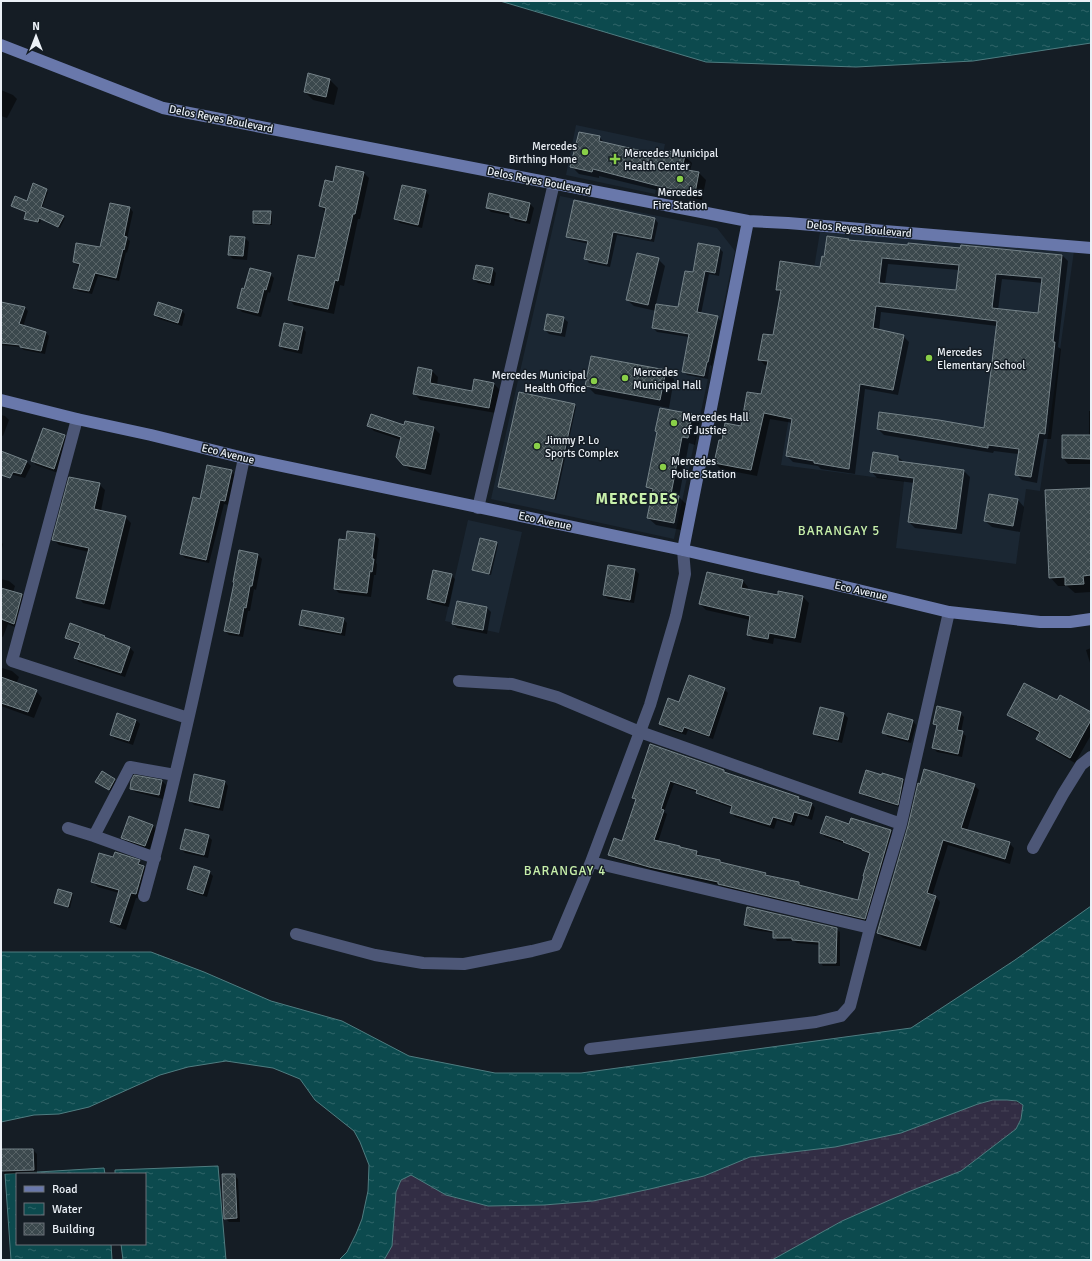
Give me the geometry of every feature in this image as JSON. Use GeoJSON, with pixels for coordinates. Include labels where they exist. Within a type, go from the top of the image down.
{"type":"FeatureCollection","features":[{"type":"Feature","properties":{"kind":"street","name":"Delos Reyes Boulevard"},"geometry":{"type":"LineString","coordinates":[[1,45],[163,108],[748,221],[1091,248]]}},
{"type":"Feature","properties":{"kind":"street"},"geometry":{"type":"LineString","coordinates":[[478,508],[554,183]]}},
{"type":"Feature","properties":{"kind":"street"},"geometry":{"type":"LineString","coordinates":[[296,934],[375,955],[423,963],[464,964],[538,950],[556,945],[591,862],[650,705],[676,616],[685,574],[683,550],[748,221]]}},
{"type":"Feature","properties":{"kind":"street","name":"Eco Avenue"},"geometry":{"type":"LineString","coordinates":[[1,400],[244,458],[683,550],[854,588],[949,612],[1040,622],[1070,622],[1091,619]]}},
{"type":"Feature","properties":{"kind":"street"},"geometry":{"type":"LineString","coordinates":[[77,419],[12,661],[188,718]]}},
{"type":"Feature","properties":{"kind":"street"},"geometry":{"type":"LineString","coordinates":[[144,896],[155,858],[175,775],[244,458]]}},
{"type":"Feature","properties":{"kind":"street"},"geometry":{"type":"LineString","coordinates":[[590,1049],[816,1022],[841,1016],[850,1006],[870,928],[901,824],[949,612]]}},
{"type":"Feature","properties":{"kind":"street"},"geometry":{"type":"LineString","coordinates":[[459,681],[512,684],[557,697],[640,732],[901,824]]}},
{"type":"Feature","properties":{"kind":"street"},"geometry":{"type":"LineString","coordinates":[[1033,848],[1081,765],[1091,757]]}},
{"type":"Feature","properties":{"kind":"street"},"geometry":{"type":"LineString","coordinates":[[94,836],[130,767],[175,775]]}},
{"type":"Feature","properties":{"kind":"street"},"geometry":{"type":"LineString","coordinates":[[68,828],[155,858]]}},
{"type":"Feature","properties":{"kind":"street"},"geometry":{"type":"LineString","coordinates":[[591,862],[870,928]]}},
{"type":"Feature","properties":{"kind":"shaded area","name":"Mercedes Municipal Health Center"},"geometry":{"type":"Polygon","coordinates":[[[576,125],[665,144],[655,194],[566,175],[576,125]]]}},
{"type":"Feature","properties":{"kind":"shaded area"},"geometry":{"type":"Polygon","coordinates":[[[560,196],[717,228],[735,251],[674,539],[491,499],[560,196]]]}},
{"type":"Feature","properties":{"kind":"shaded area","name":"Mercedes Elementary School"},"geometry":{"type":"Polygon","coordinates":[[[820,232],[1074,251],[1040,491],[1026,489],[1016,564],[896,548],[904,481],[781,465],[820,232]]]}},
{"type":"Feature","properties":{"kind":"shaded area"},"geometry":{"type":"Polygon","coordinates":[[[468,520],[522,532],[499,633],[445,621],[468,520]]]}},
{"type":"Feature","properties":{"kind":"green space"},"geometry":{"type":"Polygon","coordinates":[[[993,1100],[1012,1101],[1023,1105],[1021,1119],[1016,1129],[961,1171],[842,1221],[772,1260],[384,1260],[392,1246],[396,1192],[401,1180],[411,1175],[446,1195],[488,1206],[544,1205],[593,1201],[704,1176],[750,1157],[835,1147],[901,1133],[978,1104],[993,1100]]]}},
{"type":"Feature","properties":{"kind":"water"},"geometry":{"type":"Polygon","coordinates":[[[500,1],[1091,1],[1091,43],[973,61],[856,67],[706,62],[500,1]]]}},
{"type":"Feature","properties":{"kind":"water"},"geometry":{"type":"Polygon","coordinates":[[[1091,906],[1091,1260],[772,1260],[842,1221],[961,1171],[1016,1129],[1021,1119],[1023,1105],[1017,1101],[993,1100],[978,1104],[901,1133],[835,1147],[750,1157],[704,1176],[593,1201],[544,1205],[488,1206],[446,1195],[411,1175],[401,1180],[396,1192],[392,1246],[384,1260],[339,1260],[347,1252],[362,1219],[368,1191],[369,1165],[354,1131],[315,1100],[300,1079],[273,1068],[226,1061],[188,1067],[160,1075],[89,1107],[59,1114],[34,1115],[1,1122],[1,952],[151,952],[204,972],[271,1001],[342,1021],[409,1056],[495,1073],[581,1073],[911,1028],[1015,960],[1091,906]]]}},
{"type":"Feature","properties":{"kind":"water"},"geometry":{"type":"Polygon","coordinates":[[[218,1166],[226,1260],[123,1260],[121,1245],[146,1245],[146,1173],[115,1173],[115,1170],[218,1166]]]}},
{"type":"Feature","properties":{"kind":"water"},"geometry":{"type":"Polygon","coordinates":[[[104,1168],[105,1173],[22,1173],[104,1168]]]}},
{"type":"Feature","properties":{"kind":"water"},"geometry":{"type":"Polygon","coordinates":[[[16,1173],[16,1245],[111,1245],[112,1260],[11,1260],[5,1174],[16,1173]]]}},
{"type":"Feature","properties":{"kind":"building"},"geometry":{"type":"Polygon","coordinates":[[[308,73],[330,79],[326,97],[304,92],[308,73]]]}},
{"type":"Feature","properties":{"kind":"building"},"geometry":{"type":"Polygon","coordinates":[[[579,132],[600,136],[599,141],[668,157],[669,151],[685,155],[682,169],[699,172],[695,193],[662,187],[593,169],[592,172],[570,167],[579,132]]]}},
{"type":"Feature","properties":{"kind":"building"},"geometry":{"type":"Polygon","coordinates":[[[336,166],[364,172],[338,281],[335,280],[328,309],[288,300],[298,255],[315,258],[326,208],[319,206],[325,180],[333,182],[336,166]]]}},
{"type":"Feature","properties":{"kind":"building"},"geometry":{"type":"Polygon","coordinates":[[[33,183],[47,189],[41,207],[64,216],[58,227],[39,218],[38,222],[24,219],[26,212],[11,206],[15,196],[27,201],[33,183]]]}},
{"type":"Feature","properties":{"kind":"building"},"geometry":{"type":"Polygon","coordinates":[[[402,185],[426,190],[418,225],[394,219],[402,185]]]}},
{"type":"Feature","properties":{"kind":"building"},"geometry":{"type":"Polygon","coordinates":[[[489,193],[530,203],[526,221],[510,217],[510,213],[486,208],[489,193]]]}},
{"type":"Feature","properties":{"kind":"building"},"geometry":{"type":"Polygon","coordinates":[[[574,200],[655,218],[651,239],[613,232],[607,264],[584,259],[588,241],[566,237],[574,200]]]}},
{"type":"Feature","properties":{"kind":"building"},"geometry":{"type":"Polygon","coordinates":[[[110,203],[130,207],[124,236],[127,237],[116,278],[95,273],[89,291],[73,288],[80,264],[73,262],[76,243],[100,247],[110,203]]]}},
{"type":"Feature","properties":{"kind":"building"},"geometry":{"type":"Polygon","coordinates":[[[253,211],[271,211],[270,224],[253,223],[253,211]]]}},
{"type":"Feature","properties":{"kind":"building"},"geometry":{"type":"Polygon","coordinates":[[[230,236],[245,237],[243,256],[228,255],[230,236]]]}},
{"type":"Feature","properties":{"kind":"building"},"geometry":{"type":"Polygon","coordinates":[[[827,236],[849,239],[848,240],[908,245],[908,243],[960,248],[961,245],[1062,255],[1053,342],[1055,342],[1045,434],[1039,433],[1031,477],[1015,475],[1019,449],[988,445],[988,448],[877,429],[879,412],[984,428],[997,321],[876,306],[873,328],[904,335],[893,390],[860,384],[849,469],[786,456],[792,419],[764,413],[751,470],[714,463],[719,440],[722,440],[725,423],[741,426],[747,392],[761,394],[768,361],[758,360],[763,334],[773,335],[781,290],[776,290],[780,261],[820,267],[822,256],[824,257],[827,236]],[[882,258],[879,283],[956,290],[959,265],[882,258]],[[996,274],[992,308],[1038,313],[1042,278],[996,274]]]}},
{"type":"Feature","properties":{"kind":"building"},"geometry":{"type":"Polygon","coordinates":[[[698,243],[720,247],[715,273],[705,271],[697,312],[718,316],[704,376],[682,372],[689,334],[652,328],[656,304],[678,307],[685,271],[693,272],[698,243]]]}},
{"type":"Feature","properties":{"kind":"building"},"geometry":{"type":"Polygon","coordinates":[[[637,253],[659,258],[648,305],[626,300],[637,253]]]}},
{"type":"Feature","properties":{"kind":"building"},"geometry":{"type":"Polygon","coordinates":[[[476,265],[493,268],[490,283],[473,279],[476,265]]]}},
{"type":"Feature","properties":{"kind":"building"},"geometry":{"type":"Polygon","coordinates":[[[250,268],[271,273],[266,290],[264,289],[258,313],[237,308],[242,288],[244,289],[250,268]]]}},
{"type":"Feature","properties":{"kind":"building"},"geometry":{"type":"Polygon","coordinates":[[[1,302],[25,307],[19,324],[46,332],[41,351],[20,347],[20,345],[1,343],[1,302]]]}},
{"type":"Feature","properties":{"kind":"building"},"geometry":{"type":"Polygon","coordinates":[[[158,302],[182,310],[178,323],[154,315],[158,302]]]}},
{"type":"Feature","properties":{"kind":"building"},"geometry":{"type":"Polygon","coordinates":[[[547,314],[564,317],[561,333],[544,330],[547,314]]]}},
{"type":"Feature","properties":{"kind":"building"},"geometry":{"type":"Polygon","coordinates":[[[284,323],[303,327],[298,350],[279,346],[284,323]]]}},
{"type":"Feature","properties":{"kind":"building","name":"Mercedes Municipal Hall"},"geometry":{"type":"Polygon","coordinates":[[[591,356],[666,370],[660,400],[585,386],[591,356]]]}},
{"type":"Feature","properties":{"kind":"building"},"geometry":{"type":"Polygon","coordinates":[[[418,367],[432,370],[430,383],[472,391],[474,379],[494,383],[489,408],[413,394],[418,367]]]}},
{"type":"Feature","properties":{"kind":"building","name":"Jimmy P. Lo Sports Complex"},"geometry":{"type":"Polygon","coordinates":[[[519,392],[575,404],[554,499],[498,487],[519,392]]]}},
{"type":"Feature","properties":{"kind":"building"},"geometry":{"type":"Polygon","coordinates":[[[660,408],[692,414],[688,438],[682,437],[671,494],[679,496],[674,523],[647,518],[653,489],[646,487],[657,432],[655,431],[660,408]]]}},
{"type":"Feature","properties":{"kind":"building"},"geometry":{"type":"Polygon","coordinates":[[[371,414],[404,425],[405,421],[434,427],[425,469],[403,465],[396,457],[401,437],[367,426],[371,414]]]}},
{"type":"Feature","properties":{"kind":"building"},"geometry":{"type":"Polygon","coordinates":[[[43,428],[65,435],[54,469],[31,461],[43,428]]]}},
{"type":"Feature","properties":{"kind":"building"},"geometry":{"type":"Polygon","coordinates":[[[1062,435],[1091,435],[1091,459],[1062,458],[1062,435]]]}},
{"type":"Feature","properties":{"kind":"building"},"geometry":{"type":"Polygon","coordinates":[[[1,451],[27,461],[21,474],[13,472],[10,478],[1,475],[1,451]]]}},
{"type":"Feature","properties":{"kind":"building"},"geometry":{"type":"Polygon","coordinates":[[[873,452],[898,456],[898,461],[964,470],[956,529],[908,522],[914,478],[870,472],[873,452]]]}},
{"type":"Feature","properties":{"kind":"building"},"geometry":{"type":"Polygon","coordinates":[[[207,465],[232,470],[225,501],[220,500],[206,560],[180,554],[193,497],[200,499],[207,465]]]}},
{"type":"Feature","properties":{"kind":"building"},"geometry":{"type":"Polygon","coordinates":[[[69,477],[100,483],[94,509],[126,516],[104,604],[76,598],[89,548],[52,540],[69,477]]]}},
{"type":"Feature","properties":{"kind":"building"},"geometry":{"type":"Polygon","coordinates":[[[1091,488],[1091,575],[1083,576],[1084,584],[1065,585],[1065,577],[1049,578],[1045,490],[1091,488]]]}},
{"type":"Feature","properties":{"kind":"building"},"geometry":{"type":"Polygon","coordinates":[[[989,494],[1018,499],[1013,526],[984,521],[989,494]]]}},
{"type":"Feature","properties":{"kind":"building"},"geometry":{"type":"Polygon","coordinates":[[[347,531],[375,534],[372,559],[374,559],[372,572],[370,571],[367,593],[334,589],[339,539],[346,540],[347,531]]]}},
{"type":"Feature","properties":{"kind":"building"},"geometry":{"type":"Polygon","coordinates":[[[480,538],[497,542],[489,574],[472,570],[480,538]]]}},
{"type":"Feature","properties":{"kind":"building"},"geometry":{"type":"Polygon","coordinates":[[[239,550],[258,554],[252,586],[250,586],[246,608],[244,607],[239,634],[224,631],[239,550]]]}},
{"type":"Feature","properties":{"kind":"building"},"geometry":{"type":"Polygon","coordinates":[[[608,565],[635,569],[630,600],[603,595],[608,565]]]}},
{"type":"Feature","properties":{"kind":"building"},"geometry":{"type":"Polygon","coordinates":[[[433,570],[452,574],[445,603],[427,599],[433,570]]]}},
{"type":"Feature","properties":{"kind":"building"},"geometry":{"type":"Polygon","coordinates":[[[707,572],[743,580],[741,588],[778,595],[778,591],[803,596],[795,638],[769,633],[768,639],[747,635],[750,616],[699,604],[707,572]]]}},
{"type":"Feature","properties":{"kind":"building"},"geometry":{"type":"Polygon","coordinates":[[[1,588],[22,594],[14,624],[1,619],[1,588]]]}},
{"type":"Feature","properties":{"kind":"building"},"geometry":{"type":"Polygon","coordinates":[[[457,601],[487,607],[483,630],[452,624],[457,601]]]}},
{"type":"Feature","properties":{"kind":"building"},"geometry":{"type":"Polygon","coordinates":[[[302,610],[344,618],[341,633],[299,625],[302,610]]]}},
{"type":"Feature","properties":{"kind":"building"},"geometry":{"type":"Polygon","coordinates":[[[70,623],[130,647],[121,673],[74,658],[80,643],[65,638],[70,623]]]}},
{"type":"Feature","properties":{"kind":"building"},"geometry":{"type":"Polygon","coordinates":[[[689,675],[725,688],[709,736],[684,727],[682,732],[659,724],[668,698],[679,702],[689,675]]]}},
{"type":"Feature","properties":{"kind":"building"},"geometry":{"type":"Polygon","coordinates":[[[1,677],[37,690],[28,712],[1,703],[1,677]]]}},
{"type":"Feature","properties":{"kind":"building"},"geometry":{"type":"Polygon","coordinates":[[[1024,683],[1057,700],[1060,695],[1091,712],[1091,720],[1070,758],[1036,739],[1040,732],[1007,715],[1024,683]]]}},
{"type":"Feature","properties":{"kind":"building"},"geometry":{"type":"Polygon","coordinates":[[[937,706],[961,712],[957,730],[963,731],[958,754],[932,748],[937,725],[933,724],[937,706]]]}},
{"type":"Feature","properties":{"kind":"building"},"geometry":{"type":"Polygon","coordinates":[[[820,707],[844,713],[838,740],[813,734],[820,707]]]}},
{"type":"Feature","properties":{"kind":"building"},"geometry":{"type":"Polygon","coordinates":[[[117,713],[136,720],[129,741],[110,735],[117,713]]]}},
{"type":"Feature","properties":{"kind":"building"},"geometry":{"type":"Polygon","coordinates":[[[888,713],[913,720],[908,740],[882,733],[888,713]]]}},
{"type":"Feature","properties":{"kind":"building"},"geometry":{"type":"Polygon","coordinates":[[[650,744],[812,803],[808,816],[794,812],[791,822],[773,817],[770,825],[730,813],[732,806],[696,793],[697,790],[670,781],[661,809],[664,810],[654,840],[697,851],[696,855],[720,860],[720,862],[766,873],[765,875],[799,882],[799,885],[858,900],[870,853],[843,842],[844,841],[820,833],[826,816],[849,824],[851,818],[891,830],[865,919],[718,884],[718,882],[649,867],[608,855],[614,838],[622,841],[636,799],[632,798],[650,744]]]}},
{"type":"Feature","properties":{"kind":"building"},"geometry":{"type":"Polygon","coordinates":[[[924,769],[975,784],[961,828],[1010,842],[1005,859],[943,840],[927,893],[936,896],[920,946],[877,933],[908,826],[918,783],[920,784],[924,769]]]}},
{"type":"Feature","properties":{"kind":"building"},"geometry":{"type":"Polygon","coordinates":[[[866,770],[903,779],[898,805],[859,793],[866,770]]]}},
{"type":"Feature","properties":{"kind":"building"},"geometry":{"type":"Polygon","coordinates":[[[102,771],[115,779],[109,790],[95,782],[102,771]]]}},
{"type":"Feature","properties":{"kind":"building"},"geometry":{"type":"Polygon","coordinates":[[[194,774],[225,781],[219,808],[189,801],[194,774]]]}},
{"type":"Feature","properties":{"kind":"building"},"geometry":{"type":"Polygon","coordinates":[[[134,775],[162,780],[159,795],[130,789],[131,781],[134,775]]]}},
{"type":"Feature","properties":{"kind":"building"},"geometry":{"type":"Polygon","coordinates":[[[129,816],[153,825],[145,846],[121,838],[129,816]]]}},
{"type":"Feature","properties":{"kind":"building"},"geometry":{"type":"Polygon","coordinates":[[[185,829],[209,835],[204,855],[180,849],[185,829]]]}},
{"type":"Feature","properties":{"kind":"building"},"geometry":{"type":"Polygon","coordinates":[[[115,852],[140,860],[138,864],[144,866],[136,894],[131,893],[120,925],[110,922],[119,890],[91,882],[99,853],[113,857],[115,852]]]}},
{"type":"Feature","properties":{"kind":"building"},"geometry":{"type":"Polygon","coordinates":[[[194,866],[210,871],[203,894],[187,889],[194,866]]]}},
{"type":"Feature","properties":{"kind":"building"},"geometry":{"type":"Polygon","coordinates":[[[58,889],[72,893],[68,907],[54,903],[58,889]]]}},
{"type":"Feature","properties":{"kind":"building"},"geometry":{"type":"Polygon","coordinates":[[[747,907],[837,928],[836,963],[819,963],[819,942],[792,940],[792,938],[773,938],[773,931],[744,925],[747,907]]]}},
{"type":"Feature","properties":{"kind":"building"},"geometry":{"type":"Polygon","coordinates":[[[1,1149],[33,1149],[34,1170],[1,1171],[1,1149]]]}},
{"type":"Feature","properties":{"kind":"building"},"geometry":{"type":"Polygon","coordinates":[[[222,1174],[235,1174],[237,1218],[224,1219],[222,1174]]]}},
{"type":"Feature","properties":{"kind":"place","name":"Mercedes Birthing Home"},"geometry":{"type":"Point","coordinates":[585,152]}},
{"type":"Feature","properties":{"kind":"place","name":"Mercedes Municipal Health Center"},"geometry":{"type":"Point","coordinates":[615,159]}},
{"type":"Feature","properties":{"kind":"place","name":"Mercedes Fire Station"},"geometry":{"type":"Point","coordinates":[680,179]}},
{"type":"Feature","properties":{"kind":"place","name":"Mercedes Elementary School"},"geometry":{"type":"Point","coordinates":[929,358]}},
{"type":"Feature","properties":{"kind":"place","name":"Mercedes Municipal Hall"},"geometry":{"type":"Point","coordinates":[625,378]}},
{"type":"Feature","properties":{"kind":"place","name":"Mercedes Municipal Health Office"},"geometry":{"type":"Point","coordinates":[594,381]}},
{"type":"Feature","properties":{"kind":"place","name":"Mercedes Hall of Justice"},"geometry":{"type":"Point","coordinates":[674,423]}},
{"type":"Feature","properties":{"kind":"place","name":"Jimmy P. Lo Sports Complex"},"geometry":{"type":"Point","coordinates":[537,446]}},
{"type":"Feature","properties":{"kind":"place","name":"Mercedes Police Station"},"geometry":{"type":"Point","coordinates":[663,467]}},
{"type":"Feature","properties":{"kind":"district","name":"MERCEDES"},"geometry":{"type":"Point","coordinates":[637,499]}},
{"type":"Feature","properties":{"kind":"district","name":"BARANGAY 5"},"geometry":{"type":"Point","coordinates":[839,531]}},
{"type":"Feature","properties":{"kind":"district","name":"BARANGAY 4"},"geometry":{"type":"Point","coordinates":[565,871]}}]}
